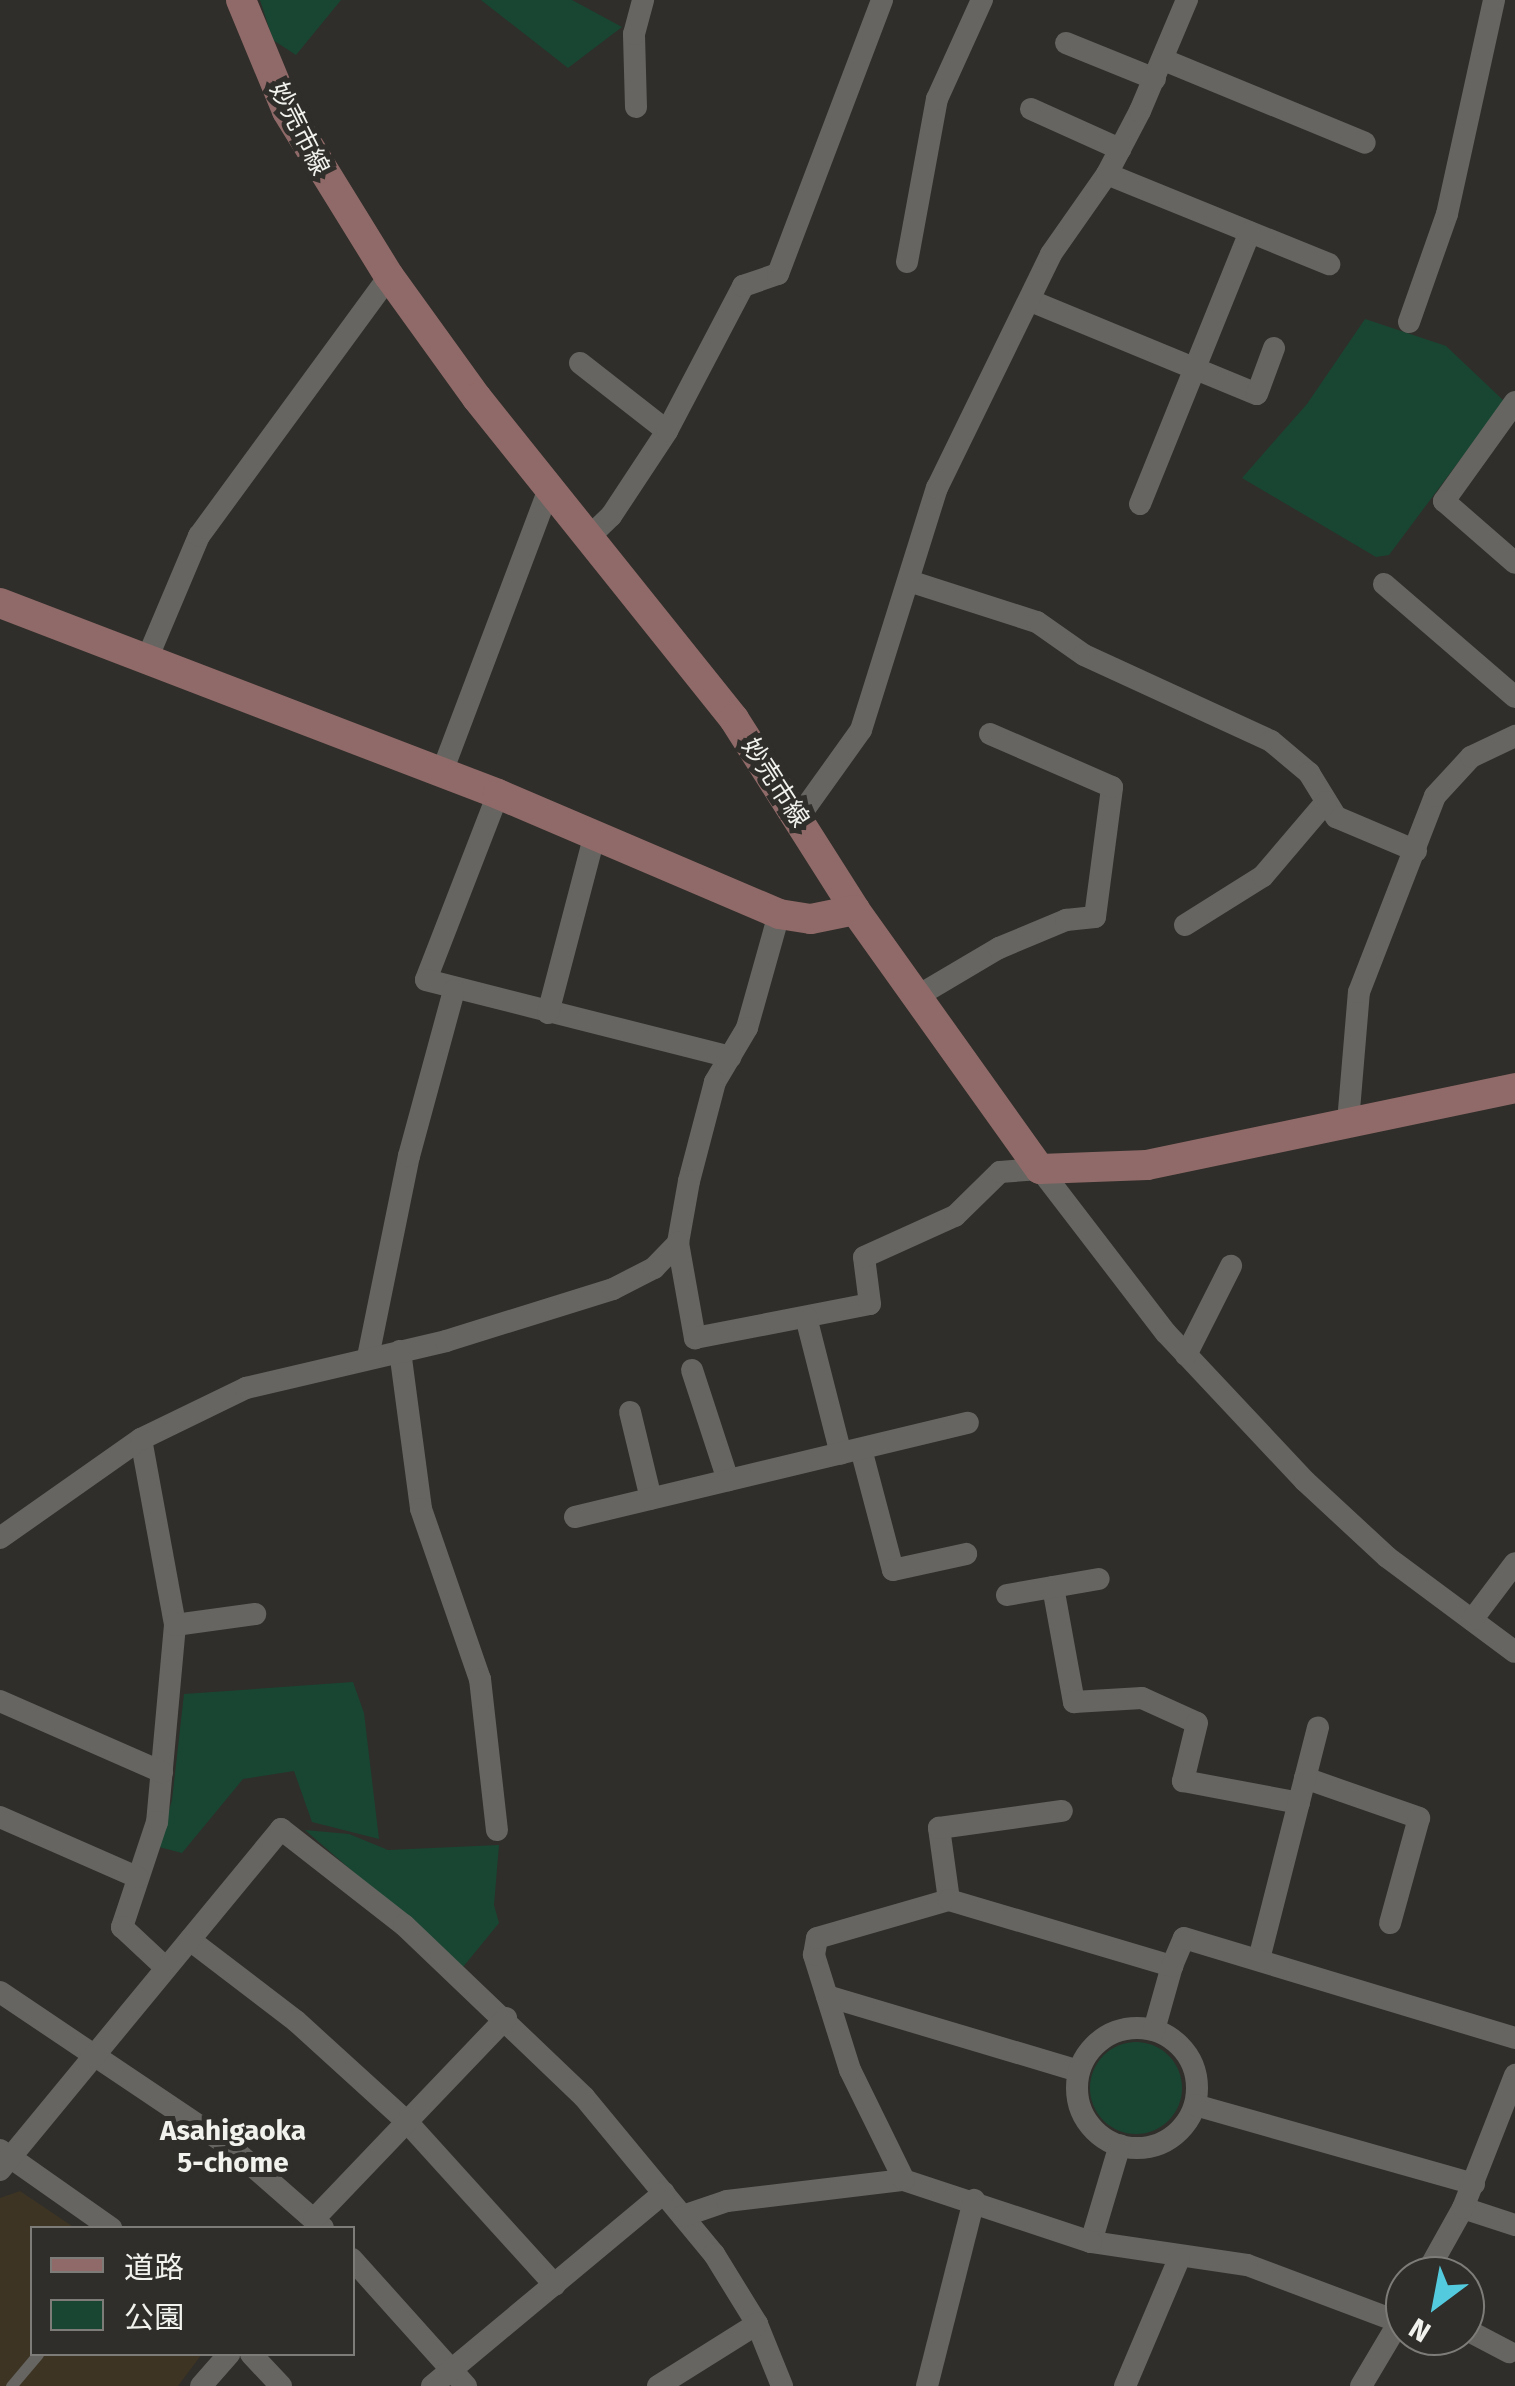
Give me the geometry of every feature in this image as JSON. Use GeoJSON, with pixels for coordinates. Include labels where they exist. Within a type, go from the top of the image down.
{"type":"FeatureCollection","features":[{"type":"Feature","properties":{"kind":"main road","name":"妙売市線"},"geometry":{"type":"LineString","coordinates":[[241,0],[287,111],[389,276],[549,489],[724,706],[855,910],[1040,1169]]}},
{"type":"Feature","properties":{"kind":"main road"},"geometry":{"type":"LineString","coordinates":[[0,604],[498,794],[779,914],[811,919],[855,910]]}},
{"type":"Feature","properties":{"kind":"main road"},"geometry":{"type":"LineString","coordinates":[[1040,1169],[1148,1165],[1515,1088]]}},
{"type":"Feature","properties":{"kind":"street"},"geometry":{"type":"LineString","coordinates":[[636,107],[634,34],[643,0]]}},
{"type":"Feature","properties":{"kind":"street"},"geometry":{"type":"LineString","coordinates":[[588,538],[611,516],[667,431],[743,286],[778,274],[882,0]]}},
{"type":"Feature","properties":{"kind":"street"},"geometry":{"type":"LineString","coordinates":[[907,262],[937,99],[982,0]]}},
{"type":"Feature","properties":{"kind":"street"},"geometry":{"type":"LineString","coordinates":[[798,818],[861,730],[937,488],[1051,254],[1120,149],[1187,0]]}},
{"type":"Feature","properties":{"kind":"street"},"geometry":{"type":"LineString","coordinates":[[1409,322],[1448,214],[1494,0]]}},
{"type":"Feature","properties":{"kind":"street"},"geometry":{"type":"LineString","coordinates":[[1066,43],[1159,69],[1365,143]]}},
{"type":"Feature","properties":{"kind":"street"},"geometry":{"type":"LineString","coordinates":[[1031,109],[1120,149]]}},
{"type":"Feature","properties":{"kind":"street"},"geometry":{"type":"LineString","coordinates":[[1107,174],[1329,264]]}},
{"type":"Feature","properties":{"kind":"street"},"geometry":{"type":"LineString","coordinates":[[1140,504],[1250,232]]}},
{"type":"Feature","properties":{"kind":"street"},"geometry":{"type":"LineString","coordinates":[[147,660],[199,536],[389,276]]}},
{"type":"Feature","properties":{"kind":"street"},"geometry":{"type":"LineString","coordinates":[[1031,301],[1257,394],[1274,348]]}},
{"type":"Feature","properties":{"kind":"street"},"geometry":{"type":"LineString","coordinates":[[580,364],[667,431]]}},
{"type":"Feature","properties":{"kind":"street"},"geometry":{"type":"LineString","coordinates":[[1515,402],[1444,501],[1515,563]]}},
{"type":"Feature","properties":{"kind":"street"},"geometry":{"type":"LineString","coordinates":[[442,772],[549,489]]}},
{"type":"Feature","properties":{"kind":"street"},"geometry":{"type":"LineString","coordinates":[[909,581],[1036,622],[1084,655],[1271,741],[1308,773],[1326,802],[1349,826],[1416,851]]}},
{"type":"Feature","properties":{"kind":"street"},"geometry":{"type":"LineString","coordinates":[[1384,584],[1515,697]]}},
{"type":"Feature","properties":{"kind":"street"},"geometry":{"type":"LineString","coordinates":[[916,997],[999,948],[1066,920],[1095,916],[1112,787],[990,734]]}},
{"type":"Feature","properties":{"kind":"street"},"geometry":{"type":"LineString","coordinates":[[1348,1122],[1359,992],[1435,796],[1471,757],[1515,736]]}},
{"type":"Feature","properties":{"kind":"street"},"geometry":{"type":"LineString","coordinates":[[498,794],[426,980],[730,1056]]}},
{"type":"Feature","properties":{"kind":"street"},"geometry":{"type":"LineString","coordinates":[[1184,925],[1263,876],[1326,802]]}},
{"type":"Feature","properties":{"kind":"street"},"geometry":{"type":"LineString","coordinates":[[548,1013],[595,834]]}},
{"type":"Feature","properties":{"kind":"street"},"geometry":{"type":"LineString","coordinates":[[779,914],[747,1028],[715,1082],[678,1243],[695,1338],[870,1304],[864,1258],[955,1216],[1000,1172],[1040,1169],[1082,1231],[1186,1355],[1346,1519],[1515,1652]]}},
{"type":"Feature","properties":{"kind":"street"},"geometry":{"type":"LineString","coordinates":[[368,1358],[409,1156],[454,990]]}},
{"type":"Feature","properties":{"kind":"street"},"geometry":{"type":"LineString","coordinates":[[0,1538],[142,1439],[246,1388],[400,1351],[613,1289],[654,1268],[678,1243]]}},
{"type":"Feature","properties":{"kind":"street"},"geometry":{"type":"LineString","coordinates":[[1186,1355],[1231,1266]]}},
{"type":"Feature","properties":{"kind":"street"},"geometry":{"type":"LineString","coordinates":[[806,1317],[893,1570],[966,1554]]}},
{"type":"Feature","properties":{"kind":"street"},"geometry":{"type":"LineString","coordinates":[[400,1351],[421,1509],[480,1680],[497,1830]]}},
{"type":"Feature","properties":{"kind":"street"},"geometry":{"type":"LineString","coordinates":[[692,1370],[728,1480]]}},
{"type":"Feature","properties":{"kind":"street"},"geometry":{"type":"LineString","coordinates":[[630,1412],[651,1499]]}},
{"type":"Feature","properties":{"kind":"street"},"geometry":{"type":"LineString","coordinates":[[575,1517],[968,1424]]}},
{"type":"Feature","properties":{"kind":"street"},"geometry":{"type":"LineString","coordinates":[[142,1439],[175,1625],[158,1822],[122,1928],[166,1968]]}},
{"type":"Feature","properties":{"kind":"street"},"geometry":{"type":"LineString","coordinates":[[1472,1620],[1515,1562]]}},
{"type":"Feature","properties":{"kind":"street"},"geometry":{"type":"LineString","coordinates":[[1007,1595],[1100,1579]]}},
{"type":"Feature","properties":{"kind":"street"},"geometry":{"type":"LineString","coordinates":[[1053,1587],[1074,1702],[1142,1698],[1197,1723],[1182,1781],[1299,1803]]}},
{"type":"Feature","properties":{"kind":"street"},"geometry":{"type":"LineString","coordinates":[[175,1625],[255,1614]]}},
{"type":"Feature","properties":{"kind":"street"},"geometry":{"type":"LineString","coordinates":[[0,1700],[162,1772]]}},
{"type":"Feature","properties":{"kind":"street"},"geometry":{"type":"LineString","coordinates":[[1259,1959],[1318,1727]]}},
{"type":"Feature","properties":{"kind":"street"},"geometry":{"type":"LineString","coordinates":[[1305,1778],[1419,1818],[1390,1923]]}},
{"type":"Feature","properties":{"kind":"street"},"geometry":{"type":"LineString","coordinates":[[949,1900],[939,1828],[1062,1811]]}},
{"type":"Feature","properties":{"kind":"street"},"geometry":{"type":"LineString","coordinates":[[0,1817],[137,1876]]}},
{"type":"Feature","properties":{"kind":"street"},"geometry":{"type":"LineString","coordinates":[[105,2226],[81,2217],[4,2159],[282,1829],[404,1926],[506,2018],[664,2193],[757,2324],[782,2386]]}},
{"type":"Feature","properties":{"kind":"street"},"geometry":{"type":"LineString","coordinates":[[904,2180],[850,2070],[814,1955],[817,1938],[949,1900],[1172,1966]]}},
{"type":"Feature","properties":{"kind":"street"},"geometry":{"type":"LineString","coordinates":[[1154,2030],[1184,1938],[1515,2038]]}},
{"type":"Feature","properties":{"kind":"street"},"geometry":{"type":"LineString","coordinates":[[190,1940],[296,2022],[407,2122],[555,2285]]}},
{"type":"Feature","properties":{"kind":"street"},"geometry":{"type":"LineString","coordinates":[[0,1992],[98,2052],[232,2148],[318,2224],[407,2122],[506,2018]]}},
{"type":"Feature","properties":{"kind":"street"},"geometry":{"type":"LineString","coordinates":[[828,1996],[1079,2071]]}},
{"type":"Feature","properties":{"kind":"street"},"geometry":{"type":"LineString","coordinates":[[1127,2028],[1154,2030],[1177,2043],[1192,2065],[1194,2105],[1172,2137],[1147,2147],[1120,2145],[1097,2132],[1081,2110],[1079,2071],[1102,2038],[1127,2028]]}},
{"type":"Feature","properties":{"kind":"street"},"geometry":{"type":"LineString","coordinates":[[1436,2256],[1474,2184],[1514,2080]]}},
{"type":"Feature","properties":{"kind":"street"},"geometry":{"type":"LineString","coordinates":[[1194,2105],[1474,2184]]}},
{"type":"Feature","properties":{"kind":"street"},"geometry":{"type":"LineString","coordinates":[[1091,2242],[1120,2145]]}},
{"type":"Feature","properties":{"kind":"street"},"geometry":{"type":"LineString","coordinates":[[683,2216],[728,2201],[904,2180],[974,2200],[1091,2242],[1179,2259],[1247,2266],[1385,2311]]}},
{"type":"Feature","properties":{"kind":"street"},"geometry":{"type":"LineString","coordinates":[[432,2386],[459,2378],[555,2285],[664,2193]]}},
{"type":"Feature","properties":{"kind":"street"},"geometry":{"type":"LineString","coordinates":[[927,2386],[974,2200]]}},
{"type":"Feature","properties":{"kind":"street"},"geometry":{"type":"LineString","coordinates":[[1463,2208],[1515,2225]]}},
{"type":"Feature","properties":{"kind":"street"},"geometry":{"type":"LineString","coordinates":[[1125,2386],[1179,2259]]}},
{"type":"Feature","properties":{"kind":"street"},"geometry":{"type":"LineString","coordinates":[[355,2262],[459,2378]]}},
{"type":"Feature","properties":{"kind":"street"},"geometry":{"type":"LineString","coordinates":[[658,2386],[757,2324]]}},
{"type":"Feature","properties":{"kind":"street"},"geometry":{"type":"LineString","coordinates":[[1485,2340],[1508,2352]]}},
{"type":"Feature","properties":{"kind":"street"},"geometry":{"type":"LineString","coordinates":[[1362,2386],[1385,2346]]}},
{"type":"Feature","properties":{"kind":"street"},"geometry":{"type":"LineString","coordinates":[[201,2386],[226,2356]]}},
{"type":"Feature","properties":{"kind":"street"},"geometry":{"type":"LineString","coordinates":[[253,2356],[281,2386]]}},
{"type":"Feature","properties":{"kind":"lane"},"geometry":{"type":"LineString","coordinates":[[11,2386],[36,2356]]}},
{"type":"Feature","properties":{"kind":"shaded area"},"geometry":{"type":"Polygon","coordinates":[[[20,2191],[72,2226],[30,2226],[30,2356],[200,2356],[178,2386],[0,2386],[0,2198],[20,2191]]]}},
{"type":"Feature","properties":{"kind":"green space"},"geometry":{"type":"Polygon","coordinates":[[[260,0],[341,0],[296,55],[273,40],[260,0]]]}},
{"type":"Feature","properties":{"kind":"green space"},"geometry":{"type":"Polygon","coordinates":[[[481,0],[572,0],[622,27],[568,68],[481,0]]]}},
{"type":"Feature","properties":{"kind":"green space"},"geometry":{"type":"Polygon","coordinates":[[[1365,319],[1446,346],[1504,401],[1389,555],[1376,557],[1242,478],[1307,404],[1365,319]]]}},
{"type":"Feature","properties":{"kind":"green space"},"geometry":{"type":"Polygon","coordinates":[[[353,1682],[364,1713],[379,1839],[312,1822],[294,1771],[243,1779],[182,1853],[159,1847],[172,1800],[184,1694],[353,1682]]]}},
{"type":"Feature","properties":{"kind":"green space"},"geometry":{"type":"Polygon","coordinates":[[[305,1830],[349,1834],[388,1850],[499,1845],[494,1905],[499,1923],[463,1967],[305,1830]]]}},
{"type":"Feature","properties":{"kind":"green space"},"geometry":{"type":"Polygon","coordinates":[[[1136,2042],[1154,2045],[1169,2055],[1179,2070],[1179,2106],[1169,2121],[1154,2131],[1136,2134],[1118,2131],[1103,2121],[1093,2106],[1090,2088],[1093,2070],[1103,2055],[1118,2045],[1136,2042]]]}},
{"type":"Feature","properties":{"kind":"district","name":"Asahigaoka 5-chome"},"geometry":{"type":"Point","coordinates":[233,2147]}}]}
